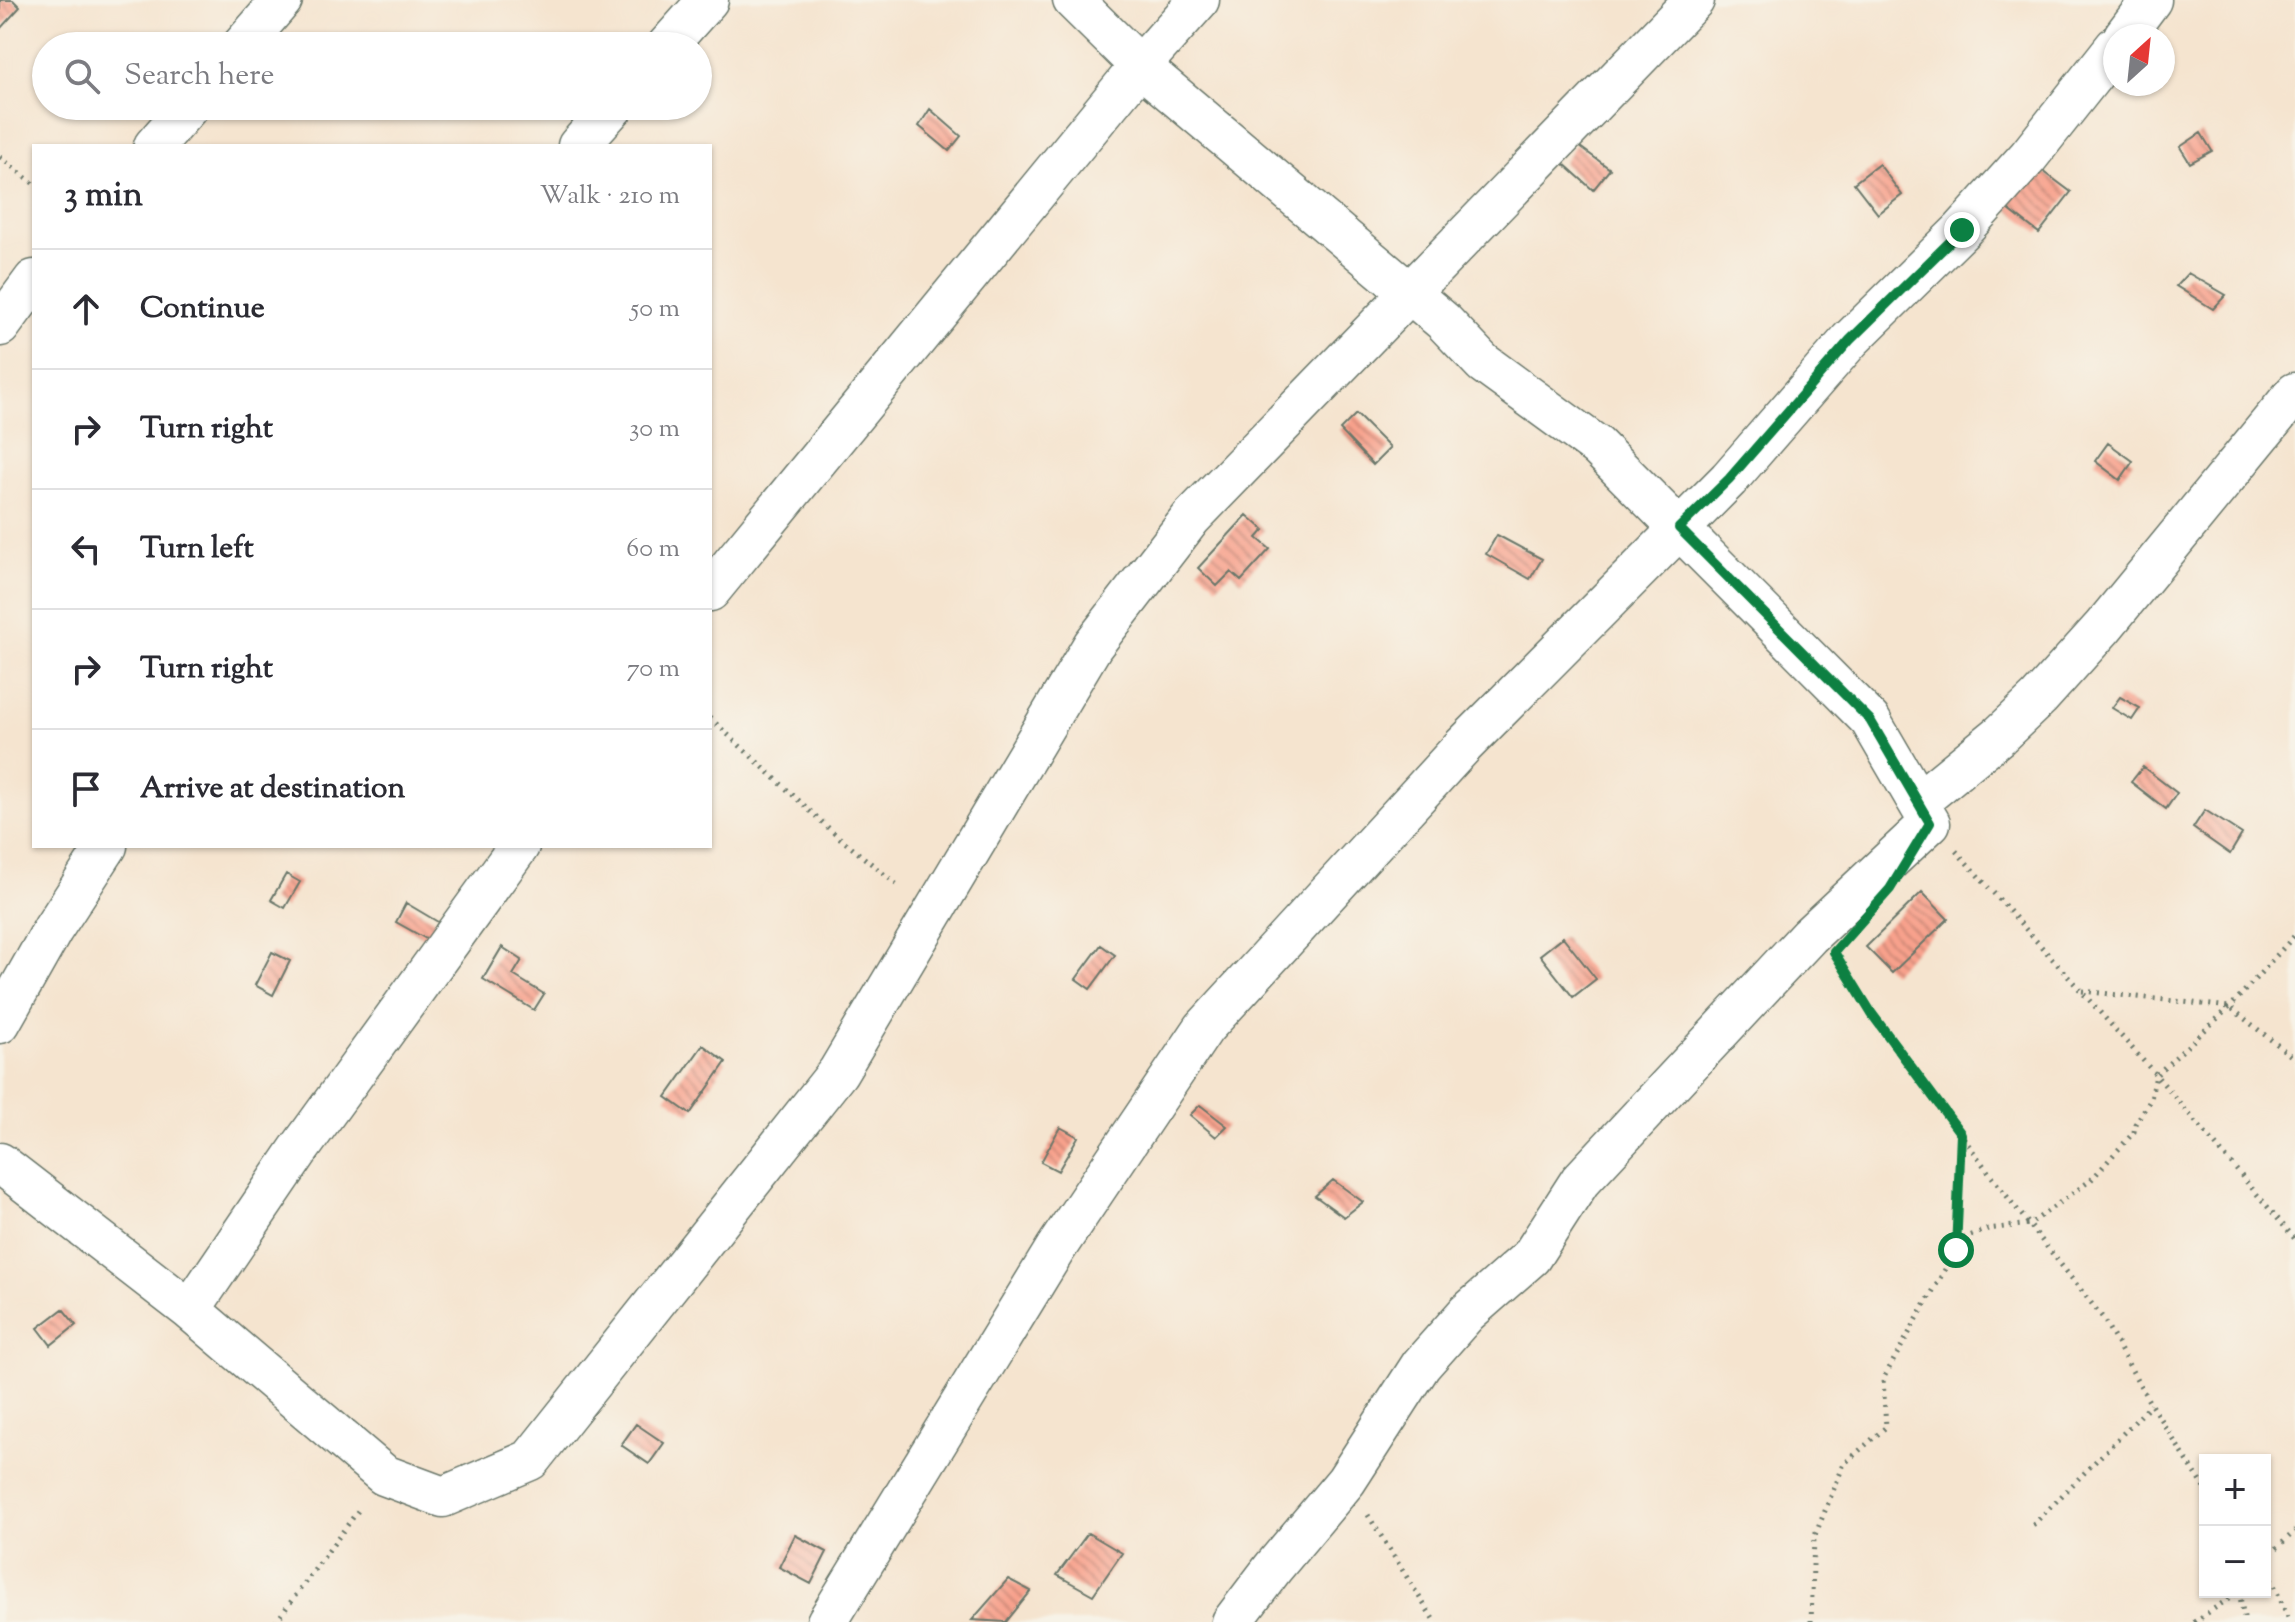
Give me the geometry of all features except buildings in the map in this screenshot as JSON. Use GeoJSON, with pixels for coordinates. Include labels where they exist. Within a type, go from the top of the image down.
{"type":"FeatureCollection","features":[{"type":"Feature","properties":{"kind":"street"},"geometry":{"type":"LineString","coordinates":[[254,32],[282,0]]}},
{"type":"Feature","properties":{"kind":"street"},"geometry":{"type":"LineString","coordinates":[[679,32],[708,0]]}},
{"type":"Feature","properties":{"kind":"street"},"geometry":{"type":"LineString","coordinates":[[1073,0],[1140,66],[1411,293],[1483,363],[1597,446],[1870,720],[1924,812]]}},
{"type":"Feature","properties":{"kind":"street"},"geometry":{"type":"LineString","coordinates":[[712,589],[1140,66],[1199,0]]}},
{"type":"Feature","properties":{"kind":"street"},"geometry":{"type":"LineString","coordinates":[[0,1163],[190,1310],[384,1475],[443,1497],[530,1460],[838,1072],[1093,645],[1191,518],[1694,0]]}},
{"type":"Feature","properties":{"kind":"street"},"geometry":{"type":"LineString","coordinates":[[2133,24],[2151,0]]}},
{"type":"Feature","properties":{"kind":"street"},"geometry":{"type":"LineString","coordinates":[[827,1622],[1056,1248],[1204,1028],[1463,746],[1729,479],[1850,340],[1962,230],[2028,157],[2103,62]]}},
{"type":"Feature","properties":{"kind":"street"},"geometry":{"type":"LineString","coordinates":[[156,144],[177,120]]}},
{"type":"Feature","properties":{"kind":"street"},"geometry":{"type":"LineString","coordinates":[[580,144],[601,120]]}},
{"type":"Feature","properties":{"kind":"street"},"geometry":{"type":"LineString","coordinates":[[0,326],[32,283]]}},
{"type":"Feature","properties":{"kind":"street"},"geometry":{"type":"LineString","coordinates":[[1232,1622],[1346,1481],[1421,1365],[1467,1313],[1531,1257],[1580,1181],[1924,812],[2050,686],[2103,627],[2295,393]]}},
{"type":"Feature","properties":{"kind":"street"},"geometry":{"type":"LineString","coordinates":[[0,1023],[53,929],[106,848]]}},
{"type":"Feature","properties":{"kind":"street"},"geometry":{"type":"LineString","coordinates":[[190,1310],[298,1151],[518,848]]}},
{"type":"Feature","properties":{"kind":"path"},"geometry":{"type":"LineString","coordinates":[[0,157],[32,182]]}},
{"type":"Feature","properties":{"kind":"path"},"geometry":{"type":"LineString","coordinates":[[712,720],[835,834],[932,914]]}},
{"type":"Feature","properties":{"kind":"path"},"geometry":{"type":"LineString","coordinates":[[1924,812],[2156,1075],[2295,1239]]}},
{"type":"Feature","properties":{"kind":"path"},"geometry":{"type":"LineString","coordinates":[[1956,1241],[1988,1229],[2030,1224],[2091,1180],[2134,1132],[2135,1124],[2151,1099],[2156,1075],[2230,1007],[2295,935]]}},
{"type":"Feature","properties":{"kind":"path"},"geometry":{"type":"LineString","coordinates":[[1834,952],[1872,1014],[2103,1318],[2151,1405],[2199,1479]]}},
{"type":"Feature","properties":{"kind":"path"},"geometry":{"type":"LineString","coordinates":[[2081,991],[2230,1007],[2295,1059]]}},
{"type":"Feature","properties":{"kind":"path"},"geometry":{"type":"LineString","coordinates":[[1811,1622],[1814,1538],[1844,1464],[1886,1427],[1883,1379],[1956,1250],[1961,1134]]}},
{"type":"Feature","properties":{"kind":"path"},"geometry":{"type":"LineString","coordinates":[[2033,1525],[2151,1405]]}},
{"type":"Feature","properties":{"kind":"path"},"geometry":{"type":"LineString","coordinates":[[276,1622],[384,1475]]}},
{"type":"Feature","properties":{"kind":"path"},"geometry":{"type":"LineString","coordinates":[[1346,1481],[1435,1622]]}},
{"type":"Feature","properties":{"kind":"path"},"geometry":{"type":"LineString","coordinates":[[2271,1556],[2295,1531]]}},
{"type":"Feature","properties":{"kind":"path"},"geometry":{"type":"LineString","coordinates":[[2271,1576],[2290,1622]]}},
{"type":"Feature","properties":{"kind":"path"},"geometry":{"type":"LineString","coordinates":[[2194,1622],[2230,1598]]}},
{"type":"Feature","properties":{"kind":"path"},"geometry":{"type":"LineString","coordinates":[[2240,1598],[2245,1622]]}},
{"type":"Feature","properties":{"kind":"route"},"geometry":{"type":"LineString","coordinates":[[1956,1250],[1961,1134],[1872,1014],[1834,952],[1890,889],[1930,823],[1870,720],[1679,528],[1729,479],[1850,340],[1962,230]]}}]}
